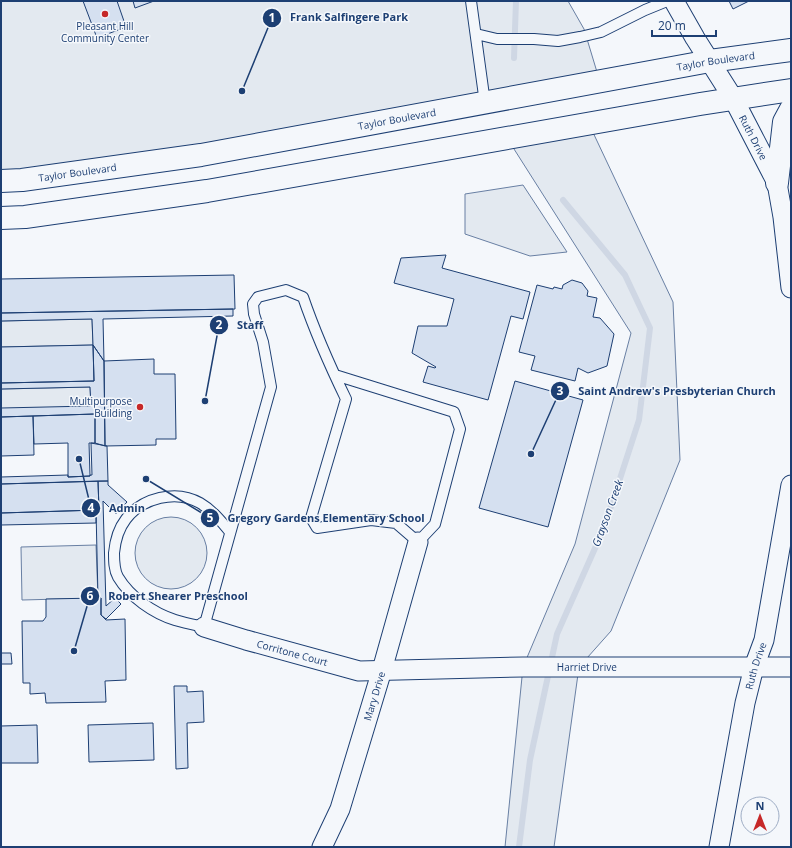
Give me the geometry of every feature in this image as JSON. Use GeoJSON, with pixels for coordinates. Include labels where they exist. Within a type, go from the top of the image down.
{"type":"FeatureCollection","features":[{"type":"Feature","properties":{"kind":"main road","name":"Taylor Boulevard"},"geometry":{"type":"LineString","coordinates":[[1,181],[22,180],[201,155],[710,61],[791,50]]}},
{"type":"Feature","properties":{"kind":"main road"},"geometry":{"type":"LineString","coordinates":[[1,218],[25,217],[207,192],[733,98],[791,90]]}},
{"type":"Feature","properties":{"kind":"main road"},"geometry":{"type":"LineString","coordinates":[[777,183],[784,122],[791,109]]}},
{"type":"Feature","properties":{"kind":"street","name":"Ruth Drive"},"geometry":{"type":"LineString","coordinates":[[674,1],[695,38],[733,98],[777,183],[783,217],[791,288]]}},
{"type":"Feature","properties":{"kind":"street","name":"Ruth Drive"},"geometry":{"type":"LineString","coordinates":[[719,847],[745,703],[754,667],[764,640],[791,485]]}},
{"type":"Feature","properties":{"kind":"street","name":"Mary Drive"},"geometry":{"type":"LineString","coordinates":[[322,847],[340,809],[382,670],[418,542]]}},
{"type":"Feature","properties":{"kind":"street","name":"Corritone Court"},"geometry":{"type":"LineString","coordinates":[[204,628],[358,671],[382,670]]}},
{"type":"Feature","properties":{"kind":"street","name":"Harriet Drive"},"geometry":{"type":"LineString","coordinates":[[382,670],[523,667],[791,667]]}},
{"type":"Feature","properties":{"kind":"lane"},"geometry":{"type":"LineString","coordinates":[[471,1],[485,103]]}},
{"type":"Feature","properties":{"kind":"lane"},"geometry":{"type":"LineString","coordinates":[[476,34],[497,39],[534,39],[558,41],[601,32],[645,10],[667,1]]}},
{"type":"Feature","properties":{"kind":"lane"},"geometry":{"type":"LineString","coordinates":[[230,532],[215,515],[199,503],[190,499],[171,496],[152,500],[134,510],[124,520],[118,534],[115,547],[114,562],[117,576],[136,598],[151,609],[174,620],[204,628],[271,387],[263,342],[254,314],[253,304],[258,297],[286,290],[303,297],[312,322],[335,375],[346,399],[311,518],[317,528],[371,520],[396,523],[418,542],[435,524],[460,429],[454,412],[335,375]]}},
{"type":"Feature","properties":{"kind":"shaded area"},"geometry":{"type":"Polygon","coordinates":[[[1,1],[568,1],[584,29],[600,82],[1,181],[1,1]]]}},
{"type":"Feature","properties":{"kind":"shaded area"},"geometry":{"type":"Polygon","coordinates":[[[589,124],[673,302],[680,460],[611,631],[579,667],[554,847],[505,847],[523,667],[575,544],[631,333],[507,138],[589,124]]]}},
{"type":"Feature","properties":{"kind":"shaded area"},"geometry":{"type":"Polygon","coordinates":[[[523,185],[567,252],[530,256],[465,234],[465,194],[523,185]]]}},
{"type":"Feature","properties":{"kind":"shaded area"},"geometry":{"type":"Polygon","coordinates":[[[92,319],[93,345],[1,347],[1,321],[92,319]]]}},
{"type":"Feature","properties":{"kind":"shaded area"},"geometry":{"type":"Polygon","coordinates":[[[90,387],[91,407],[1,409],[1,389],[90,387]]]}},
{"type":"Feature","properties":{"kind":"shaded area"},"geometry":{"type":"Polygon","coordinates":[[[171,517],[191,523],[201,533],[207,553],[201,573],[191,583],[171,589],[151,583],[141,573],[135,553],[141,533],[151,523],[171,517]]]}},
{"type":"Feature","properties":{"kind":"shaded area"},"geometry":{"type":"Polygon","coordinates":[[[96,545],[98,598],[22,600],[21,547],[96,545]]]}},
{"type":"Feature","properties":{"kind":"building","name":"Pleasant Hill Community Center"},"geometry":{"type":"Polygon","coordinates":[[[83,1],[117,1],[126,27],[97,38],[83,1]]]}},
{"type":"Feature","properties":{"kind":"building","name":"Pleasant Hill Community Center"},"geometry":{"type":"Polygon","coordinates":[[[133,1],[154,1],[135,8],[133,1]]]}},
{"type":"Feature","properties":{"kind":"building"},"geometry":{"type":"Polygon","coordinates":[[[729,1],[749,1],[733,9],[729,1]]]}},
{"type":"Feature","properties":{"kind":"building"},"geometry":{"type":"Polygon","coordinates":[[[446,255],[442,268],[530,292],[523,319],[511,316],[488,400],[423,382],[428,366],[436,367],[412,353],[418,326],[447,326],[454,299],[394,283],[401,258],[446,255]]]}},
{"type":"Feature","properties":{"kind":"building"},"geometry":{"type":"Polygon","coordinates":[[[234,275],[235,309],[1,313],[1,279],[234,275]]]}},
{"type":"Feature","properties":{"kind":"building"},"geometry":{"type":"Polygon","coordinates":[[[572,280],[582,283],[588,291],[587,296],[597,298],[593,317],[600,318],[614,334],[607,366],[588,373],[578,368],[575,381],[531,370],[535,356],[519,352],[537,285],[553,289],[554,287],[562,289],[563,285],[572,280]]]}},
{"type":"Feature","properties":{"kind":"building"},"geometry":{"type":"Polygon","coordinates":[[[233,309],[233,316],[103,319],[104,361],[93,345],[92,319],[1,321],[1,313],[233,309]]]}},
{"type":"Feature","properties":{"kind":"building"},"geometry":{"type":"Polygon","coordinates":[[[93,345],[94,381],[1,383],[1,347],[93,345]]]}},
{"type":"Feature","properties":{"kind":"building"},"geometry":{"type":"Polygon","coordinates":[[[93,345],[104,361],[105,446],[95,443],[95,414],[1,417],[1,408],[91,406],[90,387],[1,389],[1,383],[94,381],[93,345]]]}},
{"type":"Feature","properties":{"kind":"building","name":"Multipurpose Building"},"geometry":{"type":"Polygon","coordinates":[[[154,359],[154,374],[175,374],[176,439],[156,439],[156,445],[105,446],[104,361],[154,359]]]}},
{"type":"Feature","properties":{"kind":"building"},"geometry":{"type":"Polygon","coordinates":[[[515,381],[583,400],[548,527],[479,508],[515,381]]]}},
{"type":"Feature","properties":{"kind":"building"},"geometry":{"type":"Polygon","coordinates":[[[95,414],[95,443],[89,443],[90,476],[68,477],[68,443],[34,444],[33,416],[95,414]]]}},
{"type":"Feature","properties":{"kind":"building"},"geometry":{"type":"Polygon","coordinates":[[[33,416],[34,455],[1,456],[1,417],[33,416]]]}},
{"type":"Feature","properties":{"kind":"building"},"geometry":{"type":"Polygon","coordinates":[[[91,443],[107,446],[108,481],[1,484],[1,477],[68,475],[68,477],[90,476],[92,475],[91,443]]]}},
{"type":"Feature","properties":{"kind":"building"},"geometry":{"type":"Polygon","coordinates":[[[98,481],[99,510],[1,513],[1,484],[98,481]]]}},
{"type":"Feature","properties":{"kind":"building"},"geometry":{"type":"Polygon","coordinates":[[[98,481],[108,481],[108,485],[127,502],[116,514],[103,501],[106,606],[115,598],[121,604],[106,619],[101,615],[101,598],[98,598],[96,510],[99,510],[98,481]]]}},
{"type":"Feature","properties":{"kind":"building"},"geometry":{"type":"Polygon","coordinates":[[[96,510],[96,523],[1,525],[1,513],[96,510]]]}},
{"type":"Feature","properties":{"kind":"building"},"geometry":{"type":"Polygon","coordinates":[[[101,598],[101,615],[106,620],[125,619],[126,680],[105,681],[106,702],[46,703],[45,693],[30,694],[30,683],[23,683],[22,621],[43,621],[46,617],[46,599],[101,598]]]}},
{"type":"Feature","properties":{"kind":"building"},"geometry":{"type":"Polygon","coordinates":[[[1,653],[11,653],[12,664],[1,664],[1,653]]]}},
{"type":"Feature","properties":{"kind":"building"},"geometry":{"type":"Polygon","coordinates":[[[174,686],[187,686],[187,692],[203,691],[204,722],[187,723],[188,768],[176,769],[174,686]]]}},
{"type":"Feature","properties":{"kind":"building"},"geometry":{"type":"Polygon","coordinates":[[[153,723],[154,760],[89,762],[88,725],[153,723]]]}},
{"type":"Feature","properties":{"kind":"building"},"geometry":{"type":"Polygon","coordinates":[[[37,725],[38,763],[1,763],[1,726],[37,725]]]}},
{"type":"Feature","properties":{"kind":"waterway","name":"Grayson Creek"},"geometry":{"type":"LineString","coordinates":[[514,58],[516,1]]}},
{"type":"Feature","properties":{"kind":"waterway","name":"Grayson Creek"},"geometry":{"type":"LineString","coordinates":[[519,847],[530,760],[557,634],[604,528],[639,420],[650,328],[625,275],[563,200]]}},
{"type":"Feature","properties":{"kind":"place","name":"Pleasant Hill Community Center"},"geometry":{"type":"Point","coordinates":[105,14]}},
{"type":"Feature","properties":{"kind":"place","name":"Frank Salfingere Park"},"geometry":{"type":"Point","coordinates":[242,91]}},
{"type":"Feature","properties":{"kind":"place","name":"Staff"},"geometry":{"type":"Point","coordinates":[205,401]}},
{"type":"Feature","properties":{"kind":"place","name":"Multipurpose Building"},"geometry":{"type":"Point","coordinates":[140,407]}},
{"type":"Feature","properties":{"kind":"place","name":"Saint Andrew's Presbyterian Church"},"geometry":{"type":"Point","coordinates":[531,454]}},
{"type":"Feature","properties":{"kind":"place","name":"Admin"},"geometry":{"type":"Point","coordinates":[79,459]}},
{"type":"Feature","properties":{"kind":"place","name":"Gregory Gardens Elementary School"},"geometry":{"type":"Point","coordinates":[146,479]}},
{"type":"Feature","properties":{"kind":"place","name":"Robert Shearer Preschool"},"geometry":{"type":"Point","coordinates":[74,651]}}]}
